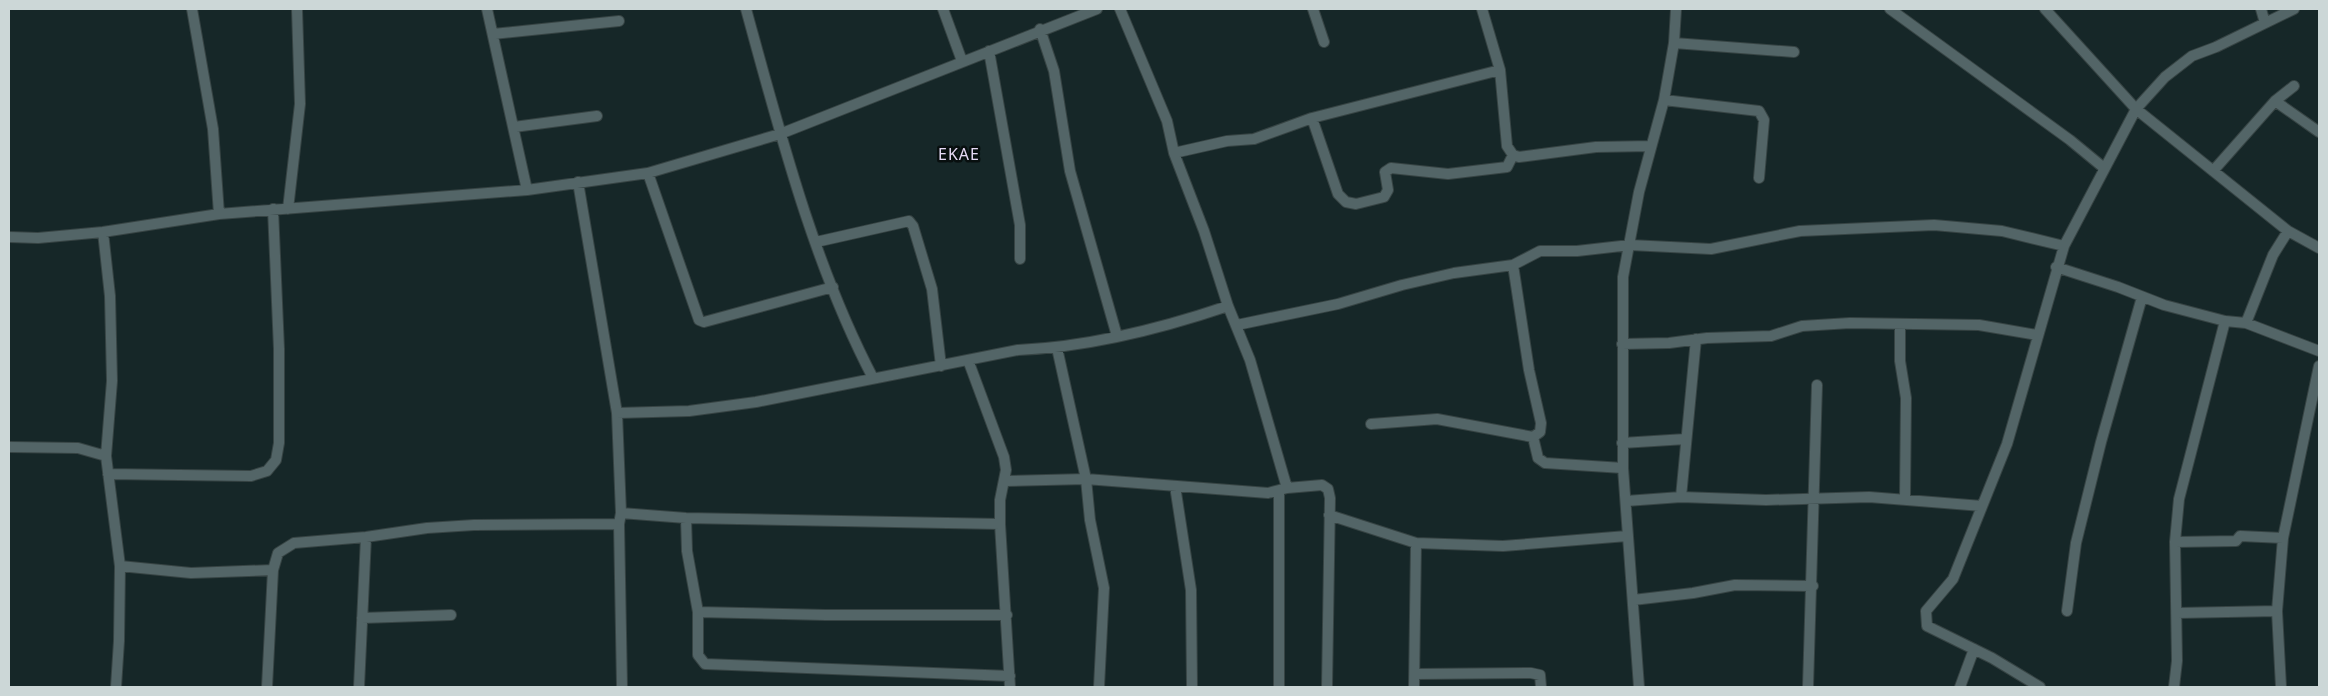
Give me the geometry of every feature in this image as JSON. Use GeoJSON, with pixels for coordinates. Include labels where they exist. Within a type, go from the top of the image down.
{"type":"FeatureCollection","features":[{"type":"Feature","properties":{"kind":"street"},"geometry":{"type":"LineString","coordinates":[[192,9],[213,129],[219,214]]}},
{"type":"Feature","properties":{"kind":"street"},"geometry":{"type":"LineString","coordinates":[[288,209],[300,104],[297,9]]}},
{"type":"Feature","properties":{"kind":"street"},"geometry":{"type":"LineString","coordinates":[[487,9],[527,190]]}},
{"type":"Feature","properties":{"kind":"street"},"geometry":{"type":"LineString","coordinates":[[746,9],[786,158],[852,337],[873,378]]}},
{"type":"Feature","properties":{"kind":"street"},"geometry":{"type":"LineString","coordinates":[[943,9],[962,61]]}},
{"type":"Feature","properties":{"kind":"street"},"geometry":{"type":"LineString","coordinates":[[9,237],[38,238],[103,232],[219,214],[273,209],[527,190],[648,173],[780,134],[1040,29],[1097,9]]}},
{"type":"Feature","properties":{"kind":"street"},"geometry":{"type":"LineString","coordinates":[[1120,9],[1168,121],[1174,153],[1202,224],[1228,306],[1250,360],[1283,490],[1279,687]]}},
{"type":"Feature","properties":{"kind":"street"},"geometry":{"type":"LineString","coordinates":[[1313,9],[1324,42]]}},
{"type":"Feature","properties":{"kind":"street"},"geometry":{"type":"LineString","coordinates":[[1482,9],[1500,70],[1507,146],[1512,155],[1519,157],[1596,147],[1651,146]]}},
{"type":"Feature","properties":{"kind":"street"},"geometry":{"type":"LineString","coordinates":[[1639,687],[1622,468],[1623,277],[1639,192],[1664,100],[1674,43],[1676,9]]}},
{"type":"Feature","properties":{"kind":"street"},"geometry":{"type":"LineString","coordinates":[[1890,9],[2070,140],[2104,168]]}},
{"type":"Feature","properties":{"kind":"street"},"geometry":{"type":"LineString","coordinates":[[2045,9],[2136,109],[2288,230],[2319,248]]}},
{"type":"Feature","properties":{"kind":"street"},"geometry":{"type":"LineString","coordinates":[[2261,9],[2265,23]]}},
{"type":"Feature","properties":{"kind":"street"},"geometry":{"type":"LineString","coordinates":[[2040,687],[1974,649],[1927,626],[1925,623],[1926,611],[1953,579],[2007,444],[2056,267],[2064,246],[2136,109],[2177,66],[2192,56],[2294,9]]}},
{"type":"Feature","properties":{"kind":"street"},"geometry":{"type":"LineString","coordinates":[[493,34],[619,21]]}},
{"type":"Feature","properties":{"kind":"street"},"geometry":{"type":"LineString","coordinates":[[1040,29],[1054,71],[1070,171],[1117,336]]}},
{"type":"Feature","properties":{"kind":"street"},"geometry":{"type":"LineString","coordinates":[[1674,43],[1794,52]]}},
{"type":"Feature","properties":{"kind":"street"},"geometry":{"type":"LineString","coordinates":[[989,51],[1020,225],[1020,259]]}},
{"type":"Feature","properties":{"kind":"street"},"geometry":{"type":"LineString","coordinates":[[1174,153],[1227,141],[1254,139],[1312,118],[1500,70]]}},
{"type":"Feature","properties":{"kind":"street"},"geometry":{"type":"LineString","coordinates":[[2213,171],[2275,101],[2294,86]]}},
{"type":"Feature","properties":{"kind":"street"},"geometry":{"type":"LineString","coordinates":[[1664,100],[1759,111],[1764,120],[1759,178]]}},
{"type":"Feature","properties":{"kind":"street"},"geometry":{"type":"LineString","coordinates":[[2275,101],[2319,132]]}},
{"type":"Feature","properties":{"kind":"street"},"geometry":{"type":"LineString","coordinates":[[514,127],[597,116]]}},
{"type":"Feature","properties":{"kind":"street"},"geometry":{"type":"LineString","coordinates":[[1312,118],[1338,194],[1346,202],[1356,204],[1384,197],[1388,190],[1385,172],[1391,168],[1448,174],[1496,170],[1507,167],[1512,155]]}},
{"type":"Feature","properties":{"kind":"street"},"geometry":{"type":"LineString","coordinates":[[648,173],[699,320],[704,322],[833,287]]}},
{"type":"Feature","properties":{"kind":"street"},"geometry":{"type":"LineString","coordinates":[[578,182],[617,413],[622,687]]}},
{"type":"Feature","properties":{"kind":"street"},"geometry":{"type":"LineString","coordinates":[[108,474],[250,476],[267,471],[276,460],[279,443],[279,349],[273,209]]}},
{"type":"Feature","properties":{"kind":"street"},"geometry":{"type":"LineString","coordinates":[[816,242],[909,221],[913,226],[932,289],[941,366]]}},
{"type":"Feature","properties":{"kind":"street"},"geometry":{"type":"LineString","coordinates":[[1237,325],[1338,304],[1446,275],[1513,265],[1540,251],[1577,251],[1630,245],[1711,249],[1800,231],[1934,225],[2002,231],[2064,246]]}},
{"type":"Feature","properties":{"kind":"street"},"geometry":{"type":"LineString","coordinates":[[2246,324],[2273,255],[2288,230]]}},
{"type":"Feature","properties":{"kind":"street"},"geometry":{"type":"LineString","coordinates":[[103,232],[110,296],[112,381],[106,456],[120,566],[120,641],[116,687]]}},
{"type":"Feature","properties":{"kind":"street"},"geometry":{"type":"LineString","coordinates":[[1371,424],[1437,419],[1532,437],[1540,432],[1541,423],[1529,370],[1513,265]]}},
{"type":"Feature","properties":{"kind":"street"},"geometry":{"type":"LineString","coordinates":[[2056,267],[2164,305],[2225,321],[2246,324],[2319,351]]}},
{"type":"Feature","properties":{"kind":"street"},"geometry":{"type":"LineString","coordinates":[[2067,611],[2076,543],[2101,442],[2142,297]]}},
{"type":"Feature","properties":{"kind":"street"},"geometry":{"type":"LineString","coordinates":[[617,413],[689,411],[756,402],[1018,350],[1057,348],[1117,336],[1181,322],[1228,306]]}},
{"type":"Feature","properties":{"kind":"street"},"geometry":{"type":"LineString","coordinates":[[2174,687],[2177,661],[2175,542],[2179,499],[2225,321]]}},
{"type":"Feature","properties":{"kind":"street"},"geometry":{"type":"LineString","coordinates":[[1622,344],[1670,343],[1696,339],[1771,336],[1813,324],[1979,325],[2037,335]]}},
{"type":"Feature","properties":{"kind":"street"},"geometry":{"type":"LineString","coordinates":[[1900,324],[1900,361],[1906,388],[1905,498]]}},
{"type":"Feature","properties":{"kind":"street"},"geometry":{"type":"LineString","coordinates":[[1681,497],[1696,339]]}},
{"type":"Feature","properties":{"kind":"street"},"geometry":{"type":"LineString","coordinates":[[1057,348],[1086,479],[1090,520],[1104,588],[1100,687]]}},
{"type":"Feature","properties":{"kind":"street"},"geometry":{"type":"LineString","coordinates":[[968,360],[1004,457],[1006,470],[1000,500],[1000,524],[1010,687]]}},
{"type":"Feature","properties":{"kind":"street"},"geometry":{"type":"LineString","coordinates":[[2281,687],[2277,611],[2283,538],[2319,366]]}},
{"type":"Feature","properties":{"kind":"street"},"geometry":{"type":"LineString","coordinates":[[1808,687],[1813,586],[1813,500],[1817,385]]}},
{"type":"Feature","properties":{"kind":"street"},"geometry":{"type":"LineString","coordinates":[[1532,437],[1538,458],[1545,463],[1622,468]]}},
{"type":"Feature","properties":{"kind":"street"},"geometry":{"type":"LineString","coordinates":[[1622,443],[1686,439]]}},
{"type":"Feature","properties":{"kind":"street"},"geometry":{"type":"LineString","coordinates":[[9,447],[78,448],[106,456]]}},
{"type":"Feature","properties":{"kind":"street"},"geometry":{"type":"LineString","coordinates":[[1004,481],[1086,479],[1268,494],[1322,485],[1328,489],[1329,515],[1328,687]]}},
{"type":"Feature","properties":{"kind":"street"},"geometry":{"type":"LineString","coordinates":[[1176,486],[1190,590],[1192,687]]}},
{"type":"Feature","properties":{"kind":"street"},"geometry":{"type":"LineString","coordinates":[[1626,501],[1681,497],[1813,500],[1869,497],[1905,498],[1982,506]]}},
{"type":"Feature","properties":{"kind":"street"},"geometry":{"type":"LineString","coordinates":[[1329,515],[1416,543],[1503,546],[1627,536]]}},
{"type":"Feature","properties":{"kind":"street"},"geometry":{"type":"LineString","coordinates":[[267,687],[274,570],[278,553],[294,544],[474,524],[620,518],[1000,524]]}},
{"type":"Feature","properties":{"kind":"street"},"geometry":{"type":"LineString","coordinates":[[686,518],[687,551],[698,612],[698,654],[705,664],[1010,676]]}},
{"type":"Feature","properties":{"kind":"street"},"geometry":{"type":"LineString","coordinates":[[2175,542],[2236,541],[2240,536],[2283,538]]}},
{"type":"Feature","properties":{"kind":"street"},"geometry":{"type":"LineString","coordinates":[[359,687],[366,537]]}},
{"type":"Feature","properties":{"kind":"street"},"geometry":{"type":"LineString","coordinates":[[1414,687],[1416,543]]}},
{"type":"Feature","properties":{"kind":"street"},"geometry":{"type":"LineString","coordinates":[[120,566],[191,573],[274,570]]}},
{"type":"Feature","properties":{"kind":"street"},"geometry":{"type":"LineString","coordinates":[[1633,600],[1693,593],[1736,585],[1813,586]]}},
{"type":"Feature","properties":{"kind":"street"},"geometry":{"type":"LineString","coordinates":[[2176,613],[2277,611]]}},
{"type":"Feature","properties":{"kind":"street"},"geometry":{"type":"LineString","coordinates":[[698,612],[826,615],[1007,615]]}},
{"type":"Feature","properties":{"kind":"street"},"geometry":{"type":"LineString","coordinates":[[362,618],[451,615]]}},
{"type":"Feature","properties":{"kind":"street"},"geometry":{"type":"LineString","coordinates":[[1960,687],[1974,649]]}},
{"type":"Feature","properties":{"kind":"street"},"geometry":{"type":"LineString","coordinates":[[1415,674],[1531,673],[1540,675],[1541,687]]}},
{"type":"Feature","properties":{"kind":"district","name":"EKAE"},"geometry":{"type":"Point","coordinates":[959,154]}}]}
